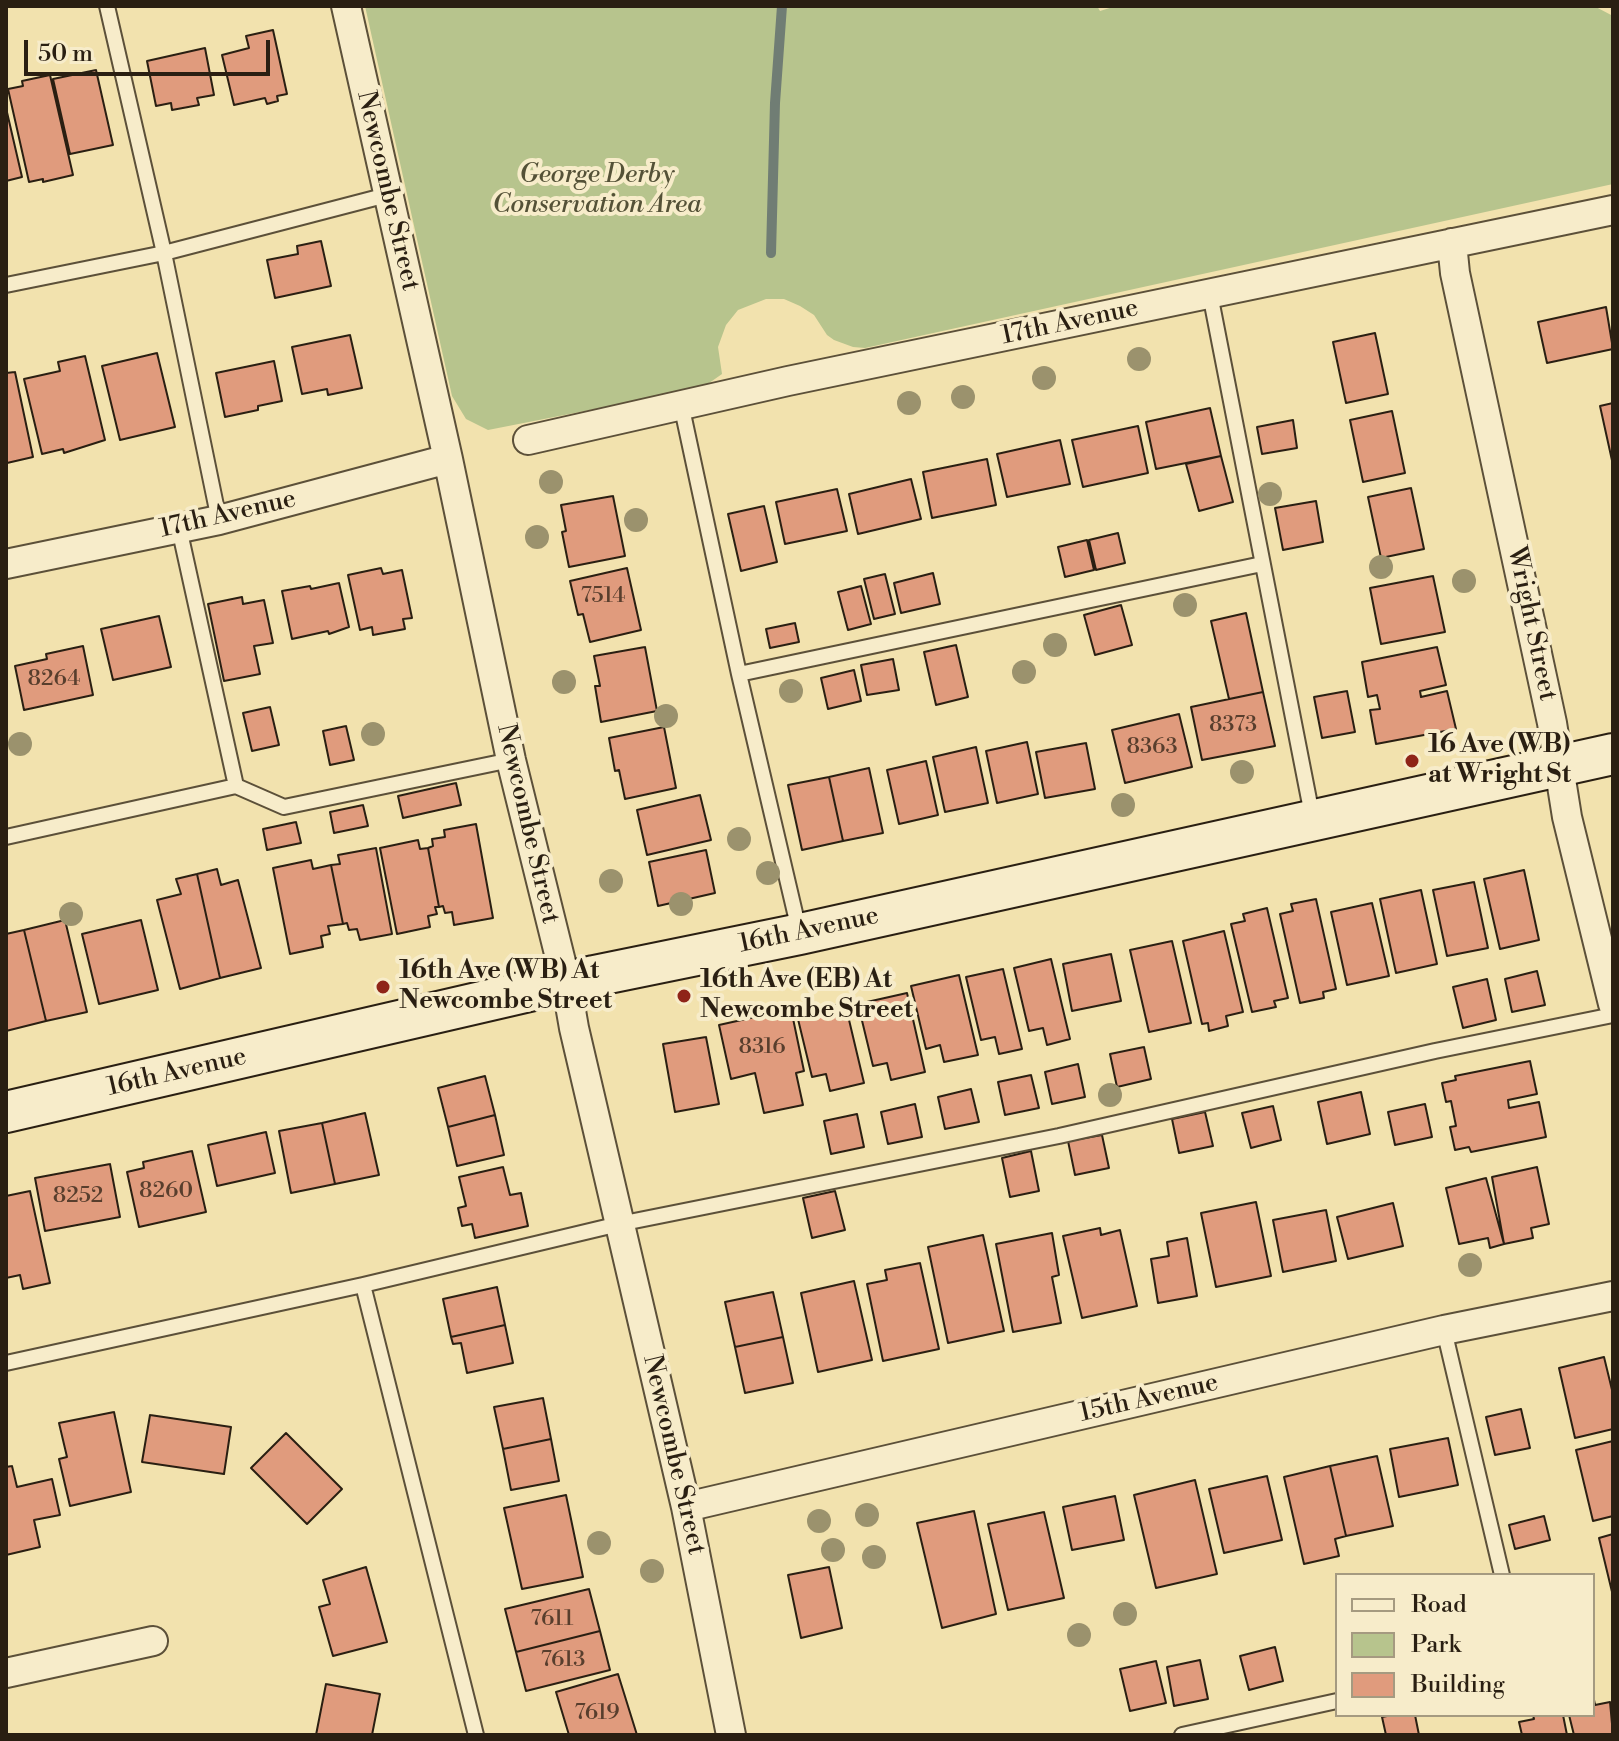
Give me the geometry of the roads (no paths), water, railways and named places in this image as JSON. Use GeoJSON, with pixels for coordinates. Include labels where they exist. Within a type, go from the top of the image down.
{"type":"FeatureCollection","features":[{"type":"Feature","properties":{"kind":"street","name":"Newcombe Street"},"geometry":{"type":"LineString","coordinates":[[346,6],[448,459],[511,760],[566,982],[574,1028],[686,1507],[731,1735]]}},
{"type":"Feature","properties":{"kind":"street","name":"17th Avenue"},"geometry":{"type":"LineString","coordinates":[[528,440],[681,404],[1613,210]]}},
{"type":"Feature","properties":{"kind":"street","name":"Wright Street"},"geometry":{"type":"LineString","coordinates":[[1452,243],[1455,273],[1560,765],[1567,817],[1613,1004]]}},
{"type":"Feature","properties":{"kind":"street","name":"17th Avenue"},"geometry":{"type":"LineString","coordinates":[[6,564],[219,520],[448,459]]}},
{"type":"Feature","properties":{"kind":"street","name":"16th Avenue"},"geometry":{"type":"LineString","coordinates":[[6,1112],[566,982],[800,934],[1613,754]]}},
{"type":"Feature","properties":{"kind":"street","name":"15th Avenue"},"geometry":{"type":"LineString","coordinates":[[686,1507],[1444,1330],[1613,1296]]}},
{"type":"Feature","properties":{"kind":"street"},"geometry":{"type":"LineString","coordinates":[[6,1673],[153,1641]]}},
{"type":"Feature","properties":{"kind":"lane"},"geometry":{"type":"LineString","coordinates":[[107,6],[164,253],[219,520]]}},
{"type":"Feature","properties":{"kind":"lane"},"geometry":{"type":"LineString","coordinates":[[6,285],[164,253],[387,195]]}},
{"type":"Feature","properties":{"kind":"lane"},"geometry":{"type":"LineString","coordinates":[[1210,294],[1313,820]]}},
{"type":"Feature","properties":{"kind":"lane"},"geometry":{"type":"LineString","coordinates":[[681,404],[739,674],[800,934]]}},
{"type":"Feature","properties":{"kind":"lane"},"geometry":{"type":"LineString","coordinates":[[179,528],[236,786]]}},
{"type":"Feature","properties":{"kind":"lane"},"geometry":{"type":"LineString","coordinates":[[739,674],[1262,564]]}},
{"type":"Feature","properties":{"kind":"lane"},"geometry":{"type":"LineString","coordinates":[[6,837],[236,786],[284,807],[511,760]]}},
{"type":"Feature","properties":{"kind":"lane"},"geometry":{"type":"LineString","coordinates":[[6,1363],[363,1285],[619,1224],[1059,1136],[1435,1051],[1613,1015]]}},
{"type":"Feature","properties":{"kind":"lane"},"geometry":{"type":"LineString","coordinates":[[363,1285],[476,1735]]}},
{"type":"Feature","properties":{"kind":"lane"},"geometry":{"type":"LineString","coordinates":[[1444,1330],[1502,1573]]}},
{"type":"Feature","properties":{"kind":"lane"},"geometry":{"type":"LineString","coordinates":[[1182,1735],[1335,1701]]}},
{"type":"Feature","properties":{"kind":"waterway"},"geometry":{"type":"LineString","coordinates":[[771,253],[775,103],[782,6]]}},
{"type":"Feature","properties":{"kind":"place","name":"16 Ave (WB) at Wright St"},"geometry":{"type":"Point","coordinates":[1412,761]}},
{"type":"Feature","properties":{"kind":"place","name":"16th Ave (WB) At Newcombe Street"},"geometry":{"type":"Point","coordinates":[383,987]}},
{"type":"Feature","properties":{"kind":"place","name":"16th Ave (EB) At Newcombe Street"},"geometry":{"type":"Point","coordinates":[684,996]}},
{"type":"Feature","properties":{"kind":"park label","name":"George Derby Conservation Area"},"geometry":{"type":"Point","coordinates":[597,191]}}]}
